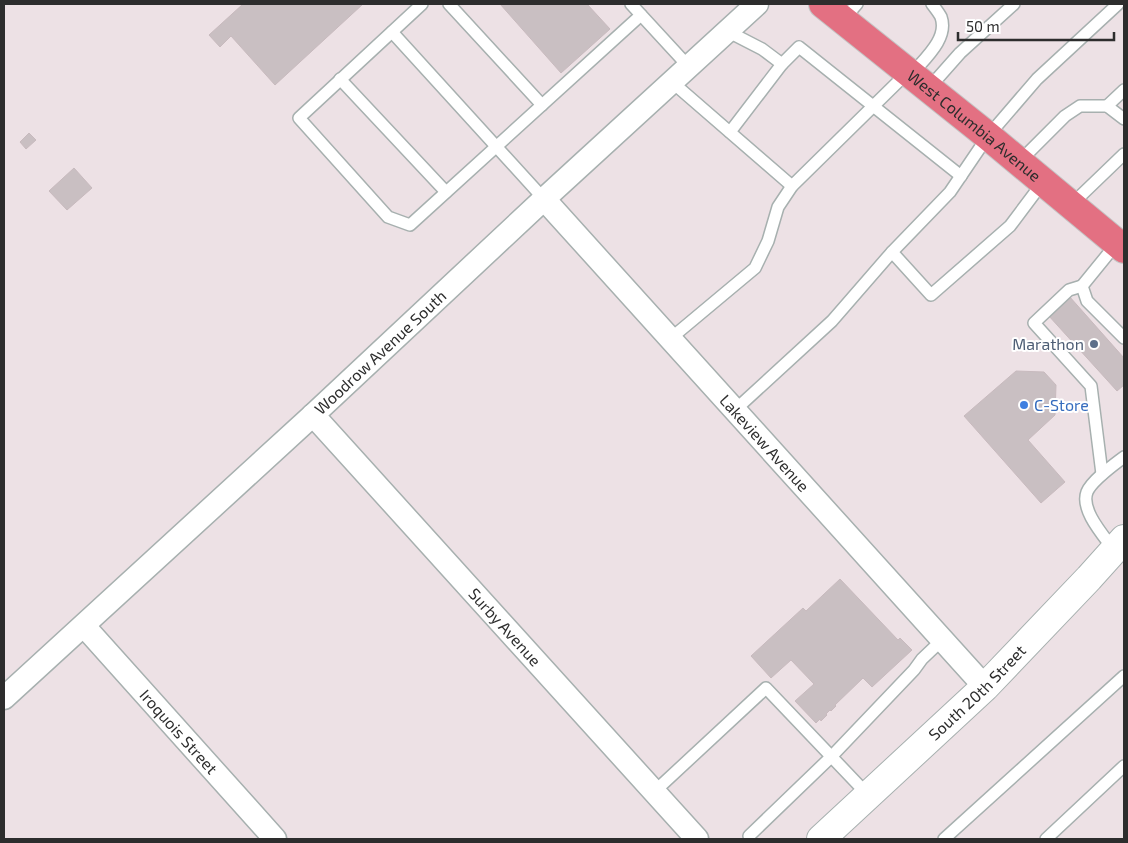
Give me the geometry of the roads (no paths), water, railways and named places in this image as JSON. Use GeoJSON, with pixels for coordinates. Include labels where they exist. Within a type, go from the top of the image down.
{"type":"FeatureCollection","features":[{"type":"Feature","properties":{"kind":"main road","name":"West Columbia Avenue"},"geometry":{"type":"LineString","coordinates":[[841,9],[916,78],[1121,246]]}},
{"type":"Feature","properties":{"kind":"main road","name":"South 20th Street"},"geometry":{"type":"LineString","coordinates":[[821,839],[984,687],[1119,544]]}},
{"type":"Feature","properties":{"kind":"street","name":"Woodrow Avenue South"},"geometry":{"type":"LineString","coordinates":[[4,698],[757,4]]}},
{"type":"Feature","properties":{"kind":"street","name":"Lakeview Avenue"},"geometry":{"type":"LineString","coordinates":[[544,199],[984,687]]}},
{"type":"Feature","properties":{"kind":"street","name":"Surby Avenue"},"geometry":{"type":"LineString","coordinates":[[313,415],[654,792],[689,837]]}},
{"type":"Feature","properties":{"kind":"street","name":"Iroquois Street"},"geometry":{"type":"LineString","coordinates":[[84,626],[275,839]]}},
{"type":"Feature","properties":{"kind":"lane"},"geometry":{"type":"LineString","coordinates":[[422,4],[299,118],[388,217],[410,225],[641,15]]}},
{"type":"Feature","properties":{"kind":"lane"},"geometry":{"type":"LineString","coordinates":[[449,4],[542,105]]}},
{"type":"Feature","properties":{"kind":"lane"},"geometry":{"type":"LineString","coordinates":[[630,4],[688,67]]}},
{"type":"Feature","properties":{"kind":"lane"},"geometry":{"type":"LineString","coordinates":[[916,78],[938,43],[943,28],[941,17],[932,4]]}},
{"type":"Feature","properties":{"kind":"lane"},"geometry":{"type":"LineString","coordinates":[[670,339],[755,268],[768,241],[778,207],[792,186],[874,105],[971,44],[1014,4]]}},
{"type":"Feature","properties":{"kind":"lane"},"geometry":{"type":"LineString","coordinates":[[735,410],[832,321],[892,252],[950,192],[988,136],[1037,79],[1118,4]]}},
{"type":"Feature","properties":{"kind":"lane"},"geometry":{"type":"LineString","coordinates":[[727,30],[782,64]]}},
{"type":"Feature","properties":{"kind":"lane"},"geometry":{"type":"LineString","coordinates":[[392,32],[544,199]]}},
{"type":"Feature","properties":{"kind":"lane"},"geometry":{"type":"LineString","coordinates":[[730,132],[782,64],[799,47],[961,176]]}},
{"type":"Feature","properties":{"kind":"lane"},"geometry":{"type":"LineString","coordinates":[[340,79],[446,192]]}},
{"type":"Feature","properties":{"kind":"lane"},"geometry":{"type":"LineString","coordinates":[[672,82],[792,186]]}},
{"type":"Feature","properties":{"kind":"lane"},"geometry":{"type":"LineString","coordinates":[[1107,106],[1124,90]]}},
{"type":"Feature","properties":{"kind":"lane"},"geometry":{"type":"LineString","coordinates":[[1019,162],[1065,116],[1080,106],[1107,106],[1124,120]]}},
{"type":"Feature","properties":{"kind":"lane"},"geometry":{"type":"LineString","coordinates":[[1071,205],[1124,154]]}},
{"type":"Feature","properties":{"kind":"lane"},"geometry":{"type":"LineString","coordinates":[[892,252],[931,295],[1010,226],[1043,182]]}},
{"type":"Feature","properties":{"kind":"lane"},"geometry":{"type":"LineString","coordinates":[[1102,474],[1091,386],[1034,323],[1069,290],[1082,286],[1121,246]]}},
{"type":"Feature","properties":{"kind":"lane"},"geometry":{"type":"LineString","coordinates":[[1082,286],[1087,301],[1124,338]]}},
{"type":"Feature","properties":{"kind":"lane"},"geometry":{"type":"LineString","coordinates":[[1119,544],[1091,517],[1087,506],[1087,492],[1102,474],[1124,457]]}},
{"type":"Feature","properties":{"kind":"lane"},"geometry":{"type":"LineString","coordinates":[[749,836],[831,757],[942,640]]}},
{"type":"Feature","properties":{"kind":"lane"},"geometry":{"type":"LineString","coordinates":[[944,839],[1124,676]]}},
{"type":"Feature","properties":{"kind":"lane"},"geometry":{"type":"LineString","coordinates":[[654,792],[766,688],[868,795]]}},
{"type":"Feature","properties":{"kind":"lane"},"geometry":{"type":"LineString","coordinates":[[1046,839],[1124,766]]}},
{"type":"Feature","properties":{"kind":"place","name":"Marathon"},"geometry":{"type":"Point","coordinates":[1094,344]}},
{"type":"Feature","properties":{"kind":"place","name":"C-Store"},"geometry":{"type":"Point","coordinates":[1024,405]}}]}
